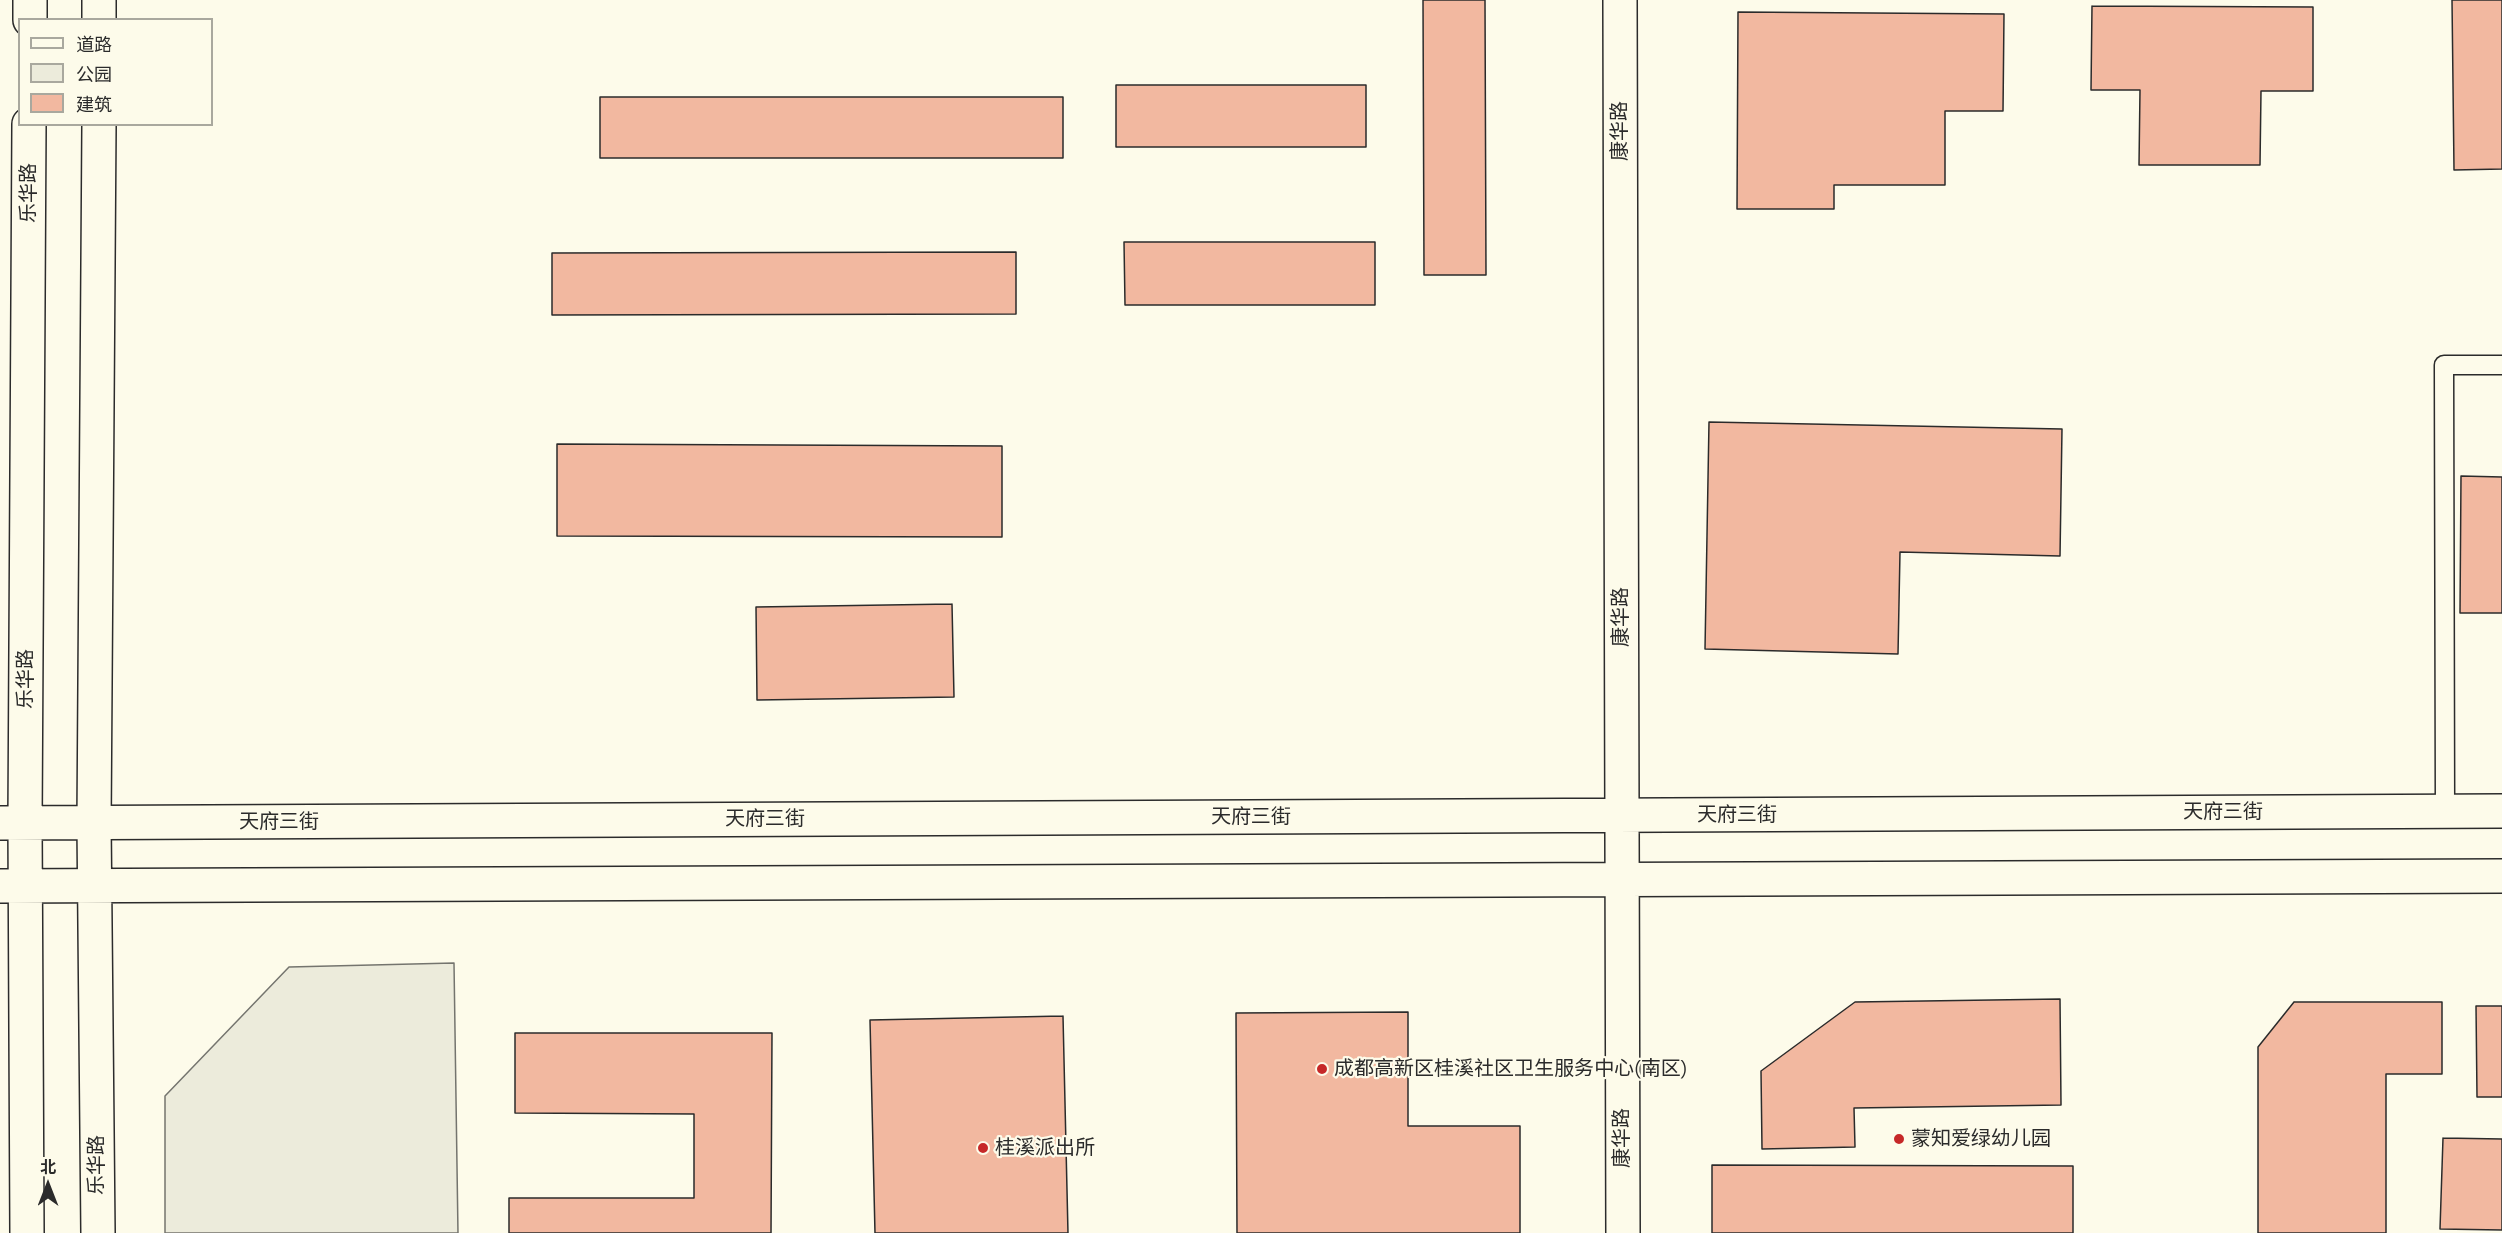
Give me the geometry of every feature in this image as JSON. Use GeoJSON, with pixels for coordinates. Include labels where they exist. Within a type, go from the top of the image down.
{"type":"FeatureCollection","features":[{"type":"Feature","properties":{"kind":"street"},"geometry":{"type":"LineString","coordinates":[[30,0],[30,18]]}},
{"type":"Feature","properties":{"kind":"street"},"geometry":{"type":"LineString","coordinates":[[99,0],[99,18]]}},
{"type":"Feature","properties":{"kind":"street","name":"康华路"},"geometry":{"type":"LineString","coordinates":[[1620,0],[1623,1233]]}},
{"type":"Feature","properties":{"kind":"street","name":"乐华路"},"geometry":{"type":"LineString","coordinates":[[27,1233],[12,823],[29,126]]}},
{"type":"Feature","properties":{"kind":"street","name":"乐华路"},"geometry":{"type":"LineString","coordinates":[[98,1233],[94,823],[99,126]]}},
{"type":"Feature","properties":{"kind":"street","name":"天府三街"},"geometry":{"type":"LineString","coordinates":[[12,823],[2502,811]]}},
{"type":"Feature","properties":{"kind":"street"},"geometry":{"type":"LineString","coordinates":[[13,886],[2502,876]]}},
{"type":"Feature","properties":{"kind":"lane"},"geometry":{"type":"LineString","coordinates":[[2445,811],[2444,365],[2502,365]]}},
{"type":"Feature","properties":{"kind":"green space"},"geometry":{"type":"Polygon","coordinates":[[[454,963],[458,1233],[165,1233],[165,1096],[289,967],[454,963]]]}},
{"type":"Feature","properties":{"kind":"building"},"geometry":{"type":"Polygon","coordinates":[[[1423,0],[1485,0],[1486,275],[1424,275],[1423,0]]]}},
{"type":"Feature","properties":{"kind":"building"},"geometry":{"type":"Polygon","coordinates":[[[2452,0],[2502,0],[2502,169],[2454,170],[2452,0]]]}},
{"type":"Feature","properties":{"kind":"building"},"geometry":{"type":"Polygon","coordinates":[[[2092,6],[2313,7],[2313,91],[2261,91],[2260,165],[2139,165],[2140,90],[2091,90],[2092,6]]]}},
{"type":"Feature","properties":{"kind":"building"},"geometry":{"type":"Polygon","coordinates":[[[1738,12],[2004,14],[2003,111],[1945,111],[1945,185],[1834,185],[1834,209],[1737,209],[1738,12]]]}},
{"type":"Feature","properties":{"kind":"building"},"geometry":{"type":"Polygon","coordinates":[[[1116,85],[1366,85],[1366,147],[1116,147],[1116,85]]]}},
{"type":"Feature","properties":{"kind":"building"},"geometry":{"type":"Polygon","coordinates":[[[600,97],[1063,97],[1063,158],[600,158],[600,97]]]}},
{"type":"Feature","properties":{"kind":"building"},"geometry":{"type":"Polygon","coordinates":[[[1124,242],[1375,242],[1375,305],[1125,305],[1124,242]]]}},
{"type":"Feature","properties":{"kind":"building"},"geometry":{"type":"Polygon","coordinates":[[[1016,252],[1016,314],[552,315],[552,253],[1016,252]]]}},
{"type":"Feature","properties":{"kind":"building"},"geometry":{"type":"Polygon","coordinates":[[[1709,422],[2062,429],[2060,556],[1900,552],[1898,654],[1705,649],[1709,422]]]}},
{"type":"Feature","properties":{"kind":"building"},"geometry":{"type":"Polygon","coordinates":[[[557,444],[1002,446],[1002,537],[557,536],[557,444]]]}},
{"type":"Feature","properties":{"kind":"building"},"geometry":{"type":"Polygon","coordinates":[[[2461,476],[2502,477],[2502,613],[2460,613],[2461,476]]]}},
{"type":"Feature","properties":{"kind":"building"},"geometry":{"type":"Polygon","coordinates":[[[952,604],[954,697],[757,700],[756,607],[952,604]]]}},
{"type":"Feature","properties":{"kind":"building"},"geometry":{"type":"Polygon","coordinates":[[[2060,999],[2061,1105],[1854,1108],[1855,1147],[1762,1149],[1761,1071],[1855,1002],[2060,999]]]}},
{"type":"Feature","properties":{"kind":"building"},"geometry":{"type":"Polygon","coordinates":[[[2294,1002],[2442,1002],[2442,1074],[2386,1074],[2386,1233],[2258,1233],[2258,1047],[2294,1002]]]}},
{"type":"Feature","properties":{"kind":"building"},"geometry":{"type":"Polygon","coordinates":[[[2476,1006],[2502,1006],[2502,1097],[2477,1097],[2476,1006]]]}},
{"type":"Feature","properties":{"kind":"building","name":"成都高新区桂溪社区卫生服务中心(南区)"},"geometry":{"type":"Polygon","coordinates":[[[1408,1012],[1408,1126],[1520,1126],[1520,1233],[1237,1233],[1236,1013],[1408,1012]]]}},
{"type":"Feature","properties":{"kind":"building"},"geometry":{"type":"Polygon","coordinates":[[[1063,1016],[1068,1233],[875,1233],[870,1020],[1063,1016]]]}},
{"type":"Feature","properties":{"kind":"building"},"geometry":{"type":"Polygon","coordinates":[[[515,1033],[772,1033],[771,1233],[509,1233],[509,1198],[694,1198],[694,1114],[515,1113],[515,1033]]]}},
{"type":"Feature","properties":{"kind":"building"},"geometry":{"type":"Polygon","coordinates":[[[2443,1138],[2502,1139],[2502,1230],[2440,1229],[2443,1138]]]}},
{"type":"Feature","properties":{"kind":"building"},"geometry":{"type":"Polygon","coordinates":[[[1712,1165],[2073,1166],[2073,1233],[1712,1233],[1712,1165]]]}},
{"type":"Feature","properties":{"kind":"place","name":"成都高新区桂溪社区卫生服务中心(南区)"},"geometry":{"type":"Point","coordinates":[1322,1069]}},
{"type":"Feature","properties":{"kind":"place","name":"蒙知爱绿幼儿园"},"geometry":{"type":"Point","coordinates":[1899,1139]}},
{"type":"Feature","properties":{"kind":"place","name":"桂溪派出所"},"geometry":{"type":"Point","coordinates":[983,1148]}}]}
